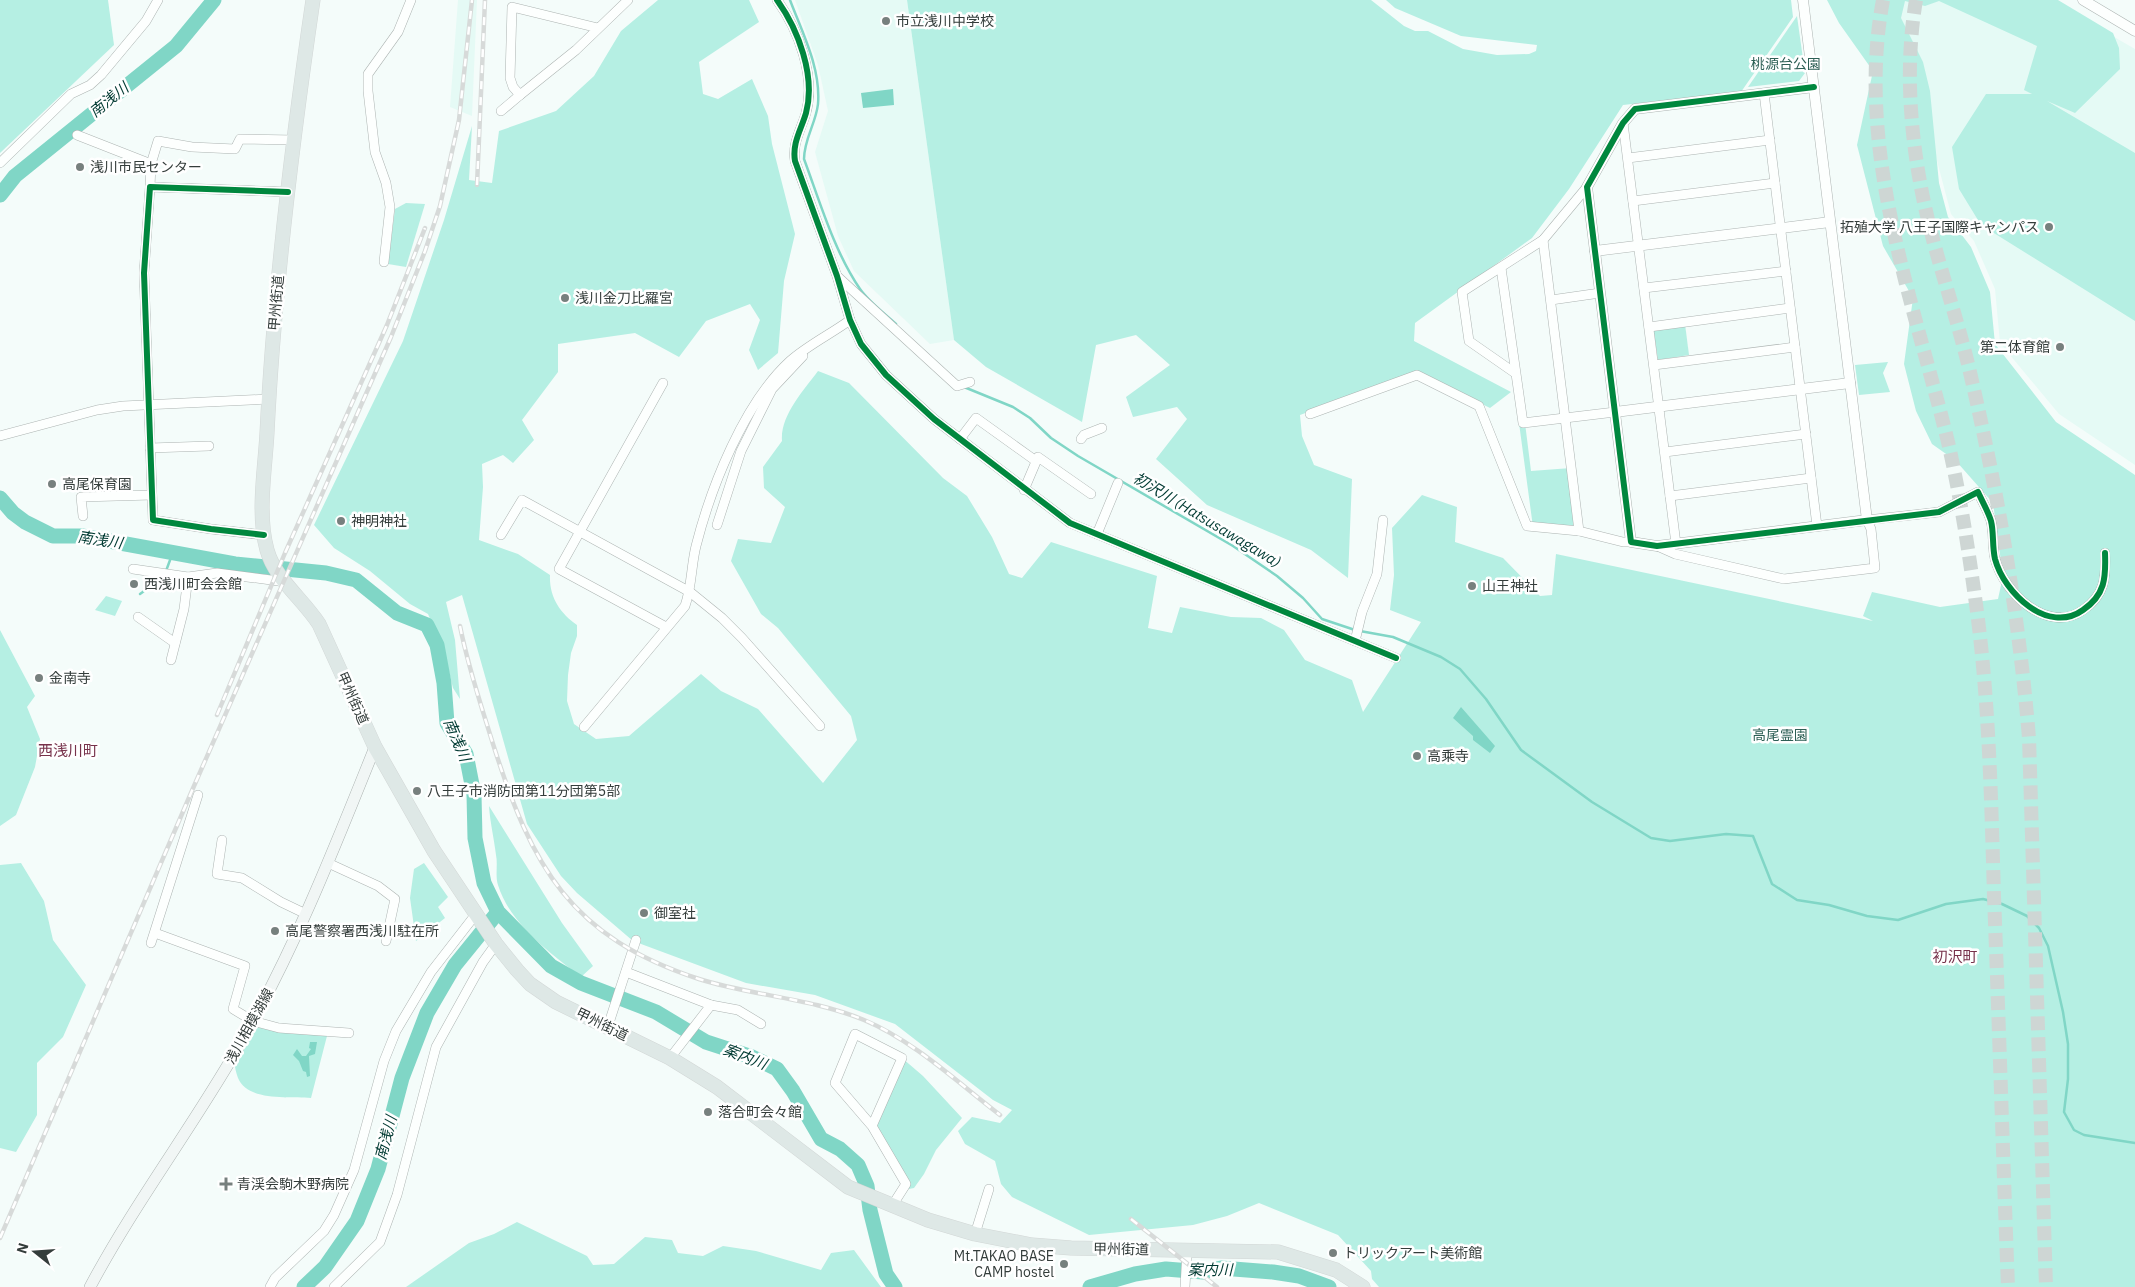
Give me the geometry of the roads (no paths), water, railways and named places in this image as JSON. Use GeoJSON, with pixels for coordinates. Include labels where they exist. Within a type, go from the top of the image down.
{"type":"FeatureCollection","features":[{"type":"Feature","properties":{"kind":"highway","name":"甲州街道"},"geometry":{"type":"LineString","coordinates":[[313,0],[288,192],[269,399],[264,534],[268,555],[286,582],[308,607],[319,624],[375,747],[429,843],[495,942],[517,970],[539,991],[556,1002],[670,1058],[717,1087],[856,1192],[892,1206],[975,1234],[1032,1245],[1187,1255],[1278,1252],[1304,1258],[1348,1283],[1363,1287]]}},
{"type":"Feature","properties":{"kind":"main road","name":"浅川相模湖線"},"geometry":{"type":"LineString","coordinates":[[90,1287],[108,1253],[182,1140],[253,1021],[306,914],[375,747]]}},
{"type":"Feature","properties":{"kind":"street"},"geometry":{"type":"LineString","coordinates":[[0,163],[71,94],[90,85],[101,75],[146,21],[158,0]]}},
{"type":"Feature","properties":{"kind":"street"},"geometry":{"type":"LineString","coordinates":[[384,262],[390,207],[386,183],[375,152],[368,74],[398,32],[410,0]]}},
{"type":"Feature","properties":{"kind":"street"},"geometry":{"type":"LineString","coordinates":[[501,111],[576,50],[628,0]]}},
{"type":"Feature","properties":{"kind":"street"},"geometry":{"type":"LineString","coordinates":[[777,0],[789,18],[799,44],[808,84],[806,112],[795,142],[795,161],[837,276],[850,320],[861,344],[886,375],[934,419],[1024,490],[1070,523],[1357,633],[1396,658]]}},
{"type":"Feature","properties":{"kind":"street"},"geometry":{"type":"LineString","coordinates":[[1657,546],[1674,554],[1784,580],[1875,568],[1871,530],[1867,520],[1803,0]]}},
{"type":"Feature","properties":{"kind":"street"},"geometry":{"type":"LineString","coordinates":[[2083,0],[2135,31]]}},
{"type":"Feature","properties":{"kind":"street"},"geometry":{"type":"LineString","coordinates":[[520,95],[510,78],[512,7],[598,28]]}},
{"type":"Feature","properties":{"kind":"street"},"geometry":{"type":"LineString","coordinates":[[1515,373],[1469,341],[1462,292],[1543,240],[1587,187],[1630,113],[1639,108],[1814,87]]}},
{"type":"Feature","properties":{"kind":"street"},"geometry":{"type":"LineString","coordinates":[[1764,93],[1817,526]]}},
{"type":"Feature","properties":{"kind":"street"},"geometry":{"type":"LineString","coordinates":[[1623,123],[1676,544]]}},
{"type":"Feature","properties":{"kind":"street"},"geometry":{"type":"LineString","coordinates":[[77,135],[151,164]]}},
{"type":"Feature","properties":{"kind":"street"},"geometry":{"type":"LineString","coordinates":[[264,534],[210,530],[153,520],[147,404],[144,273],[151,164],[158,141],[192,147],[235,149],[240,139],[294,140]]}},
{"type":"Feature","properties":{"kind":"street"},"geometry":{"type":"LineString","coordinates":[[1628,158],[1770,140]]}},
{"type":"Feature","properties":{"kind":"street"},"geometry":{"type":"LineString","coordinates":[[1633,201],[1775,183]]}},
{"type":"Feature","properties":{"kind":"street"},"geometry":{"type":"LineString","coordinates":[[150,187],[288,192]]}},
{"type":"Feature","properties":{"kind":"street"},"geometry":{"type":"LineString","coordinates":[[1587,187],[1631,542]]}},
{"type":"Feature","properties":{"kind":"street"},"geometry":{"type":"LineString","coordinates":[[1595,252],[1830,222]]}},
{"type":"Feature","properties":{"kind":"street"},"geometry":{"type":"LineString","coordinates":[[1543,240],[1579,531]]}},
{"type":"Feature","properties":{"kind":"street"},"geometry":{"type":"LineString","coordinates":[[1501,268],[1523,423],[1850,383]]}},
{"type":"Feature","properties":{"kind":"street"},"geometry":{"type":"LineString","coordinates":[[1644,288],[1786,271]]}},
{"type":"Feature","properties":{"kind":"street"},"geometry":{"type":"LineString","coordinates":[[837,276],[956,386],[970,382]]}},
{"type":"Feature","properties":{"kind":"street"},"geometry":{"type":"LineString","coordinates":[[1551,300],[1600,293]]}},
{"type":"Feature","properties":{"kind":"street"},"geometry":{"type":"LineString","coordinates":[[1649,327],[1790,308]]}},
{"type":"Feature","properties":{"kind":"street"},"geometry":{"type":"LineString","coordinates":[[584,727],[685,606],[690,592],[696,548],[724,465],[764,388],[791,360],[850,320]]}},
{"type":"Feature","properties":{"kind":"street"},"geometry":{"type":"LineString","coordinates":[[1654,365],[1795,347]]}},
{"type":"Feature","properties":{"kind":"street"},"geometry":{"type":"LineString","coordinates":[[717,525],[736,463],[768,398],[777,383],[799,362],[808,349]]}},
{"type":"Feature","properties":{"kind":"street"},"geometry":{"type":"LineString","coordinates":[[1310,414],[1417,375],[1479,406],[1528,526],[1579,531],[1623,542],[1657,546],[1939,512],[1978,492],[1991,521],[1995,559],[2006,583],[2024,603],[2041,615],[2064,620],[2082,612],[2096,600],[2105,585],[2105,553]]}},
{"type":"Feature","properties":{"kind":"street"},"geometry":{"type":"LineString","coordinates":[[663,383],[559,569],[666,627]]}},
{"type":"Feature","properties":{"kind":"street"},"geometry":{"type":"LineString","coordinates":[[3,436],[97,410],[147,404],[269,399]]}},
{"type":"Feature","properties":{"kind":"street"},"geometry":{"type":"LineString","coordinates":[[960,439],[976,418],[1036,461]]}},
{"type":"Feature","properties":{"kind":"street"},"geometry":{"type":"LineString","coordinates":[[1081,440],[1084,436],[1102,428]]}},
{"type":"Feature","properties":{"kind":"street"},"geometry":{"type":"LineString","coordinates":[[1665,452],[1806,434]]}},
{"type":"Feature","properties":{"kind":"street"},"geometry":{"type":"LineString","coordinates":[[150,448],[209,446]]}},
{"type":"Feature","properties":{"kind":"street"},"geometry":{"type":"LineString","coordinates":[[1024,490],[1038,457],[1091,494]]}},
{"type":"Feature","properties":{"kind":"street"},"geometry":{"type":"LineString","coordinates":[[1670,496],[1811,478]]}},
{"type":"Feature","properties":{"kind":"street"},"geometry":{"type":"LineString","coordinates":[[1097,534],[1118,482]]}},
{"type":"Feature","properties":{"kind":"street"},"geometry":{"type":"LineString","coordinates":[[83,516],[81,497],[152,495]]}},
{"type":"Feature","properties":{"kind":"street"},"geometry":{"type":"LineString","coordinates":[[501,535],[522,500],[690,592],[722,618],[742,638],[820,726]]}},
{"type":"Feature","properties":{"kind":"street"},"geometry":{"type":"LineString","coordinates":[[1357,633],[1377,574],[1383,520]]}},
{"type":"Feature","properties":{"kind":"street"},"geometry":{"type":"LineString","coordinates":[[133,569],[188,577],[217,573],[286,582]]}},
{"type":"Feature","properties":{"kind":"street"},"geometry":{"type":"LineString","coordinates":[[171,660],[184,609],[188,577]]}},
{"type":"Feature","properties":{"kind":"street"},"geometry":{"type":"LineString","coordinates":[[138,617],[175,643]]}},
{"type":"Feature","properties":{"kind":"street"},"geometry":{"type":"LineString","coordinates":[[151,943],[198,795]]}},
{"type":"Feature","properties":{"kind":"street"},"geometry":{"type":"LineString","coordinates":[[222,840],[216,874],[242,878],[281,902],[306,914]]}},
{"type":"Feature","properties":{"kind":"street"},"geometry":{"type":"LineString","coordinates":[[328,863],[378,886],[395,900],[386,941]]}},
{"type":"Feature","properties":{"kind":"street"},"geometry":{"type":"LineString","coordinates":[[270,1287],[275,1278],[324,1230],[334,1215],[354,1170],[384,1061],[396,1031],[431,972],[477,915]]}},
{"type":"Feature","properties":{"kind":"street"},"geometry":{"type":"LineString","coordinates":[[155,933],[246,966],[233,1009],[253,1021],[289,1030],[349,1033]]}},
{"type":"Feature","properties":{"kind":"street"},"geometry":{"type":"LineString","coordinates":[[608,1026],[636,940]]}},
{"type":"Feature","properties":{"kind":"street"},"geometry":{"type":"LineString","coordinates":[[334,1287],[380,1242],[397,1195],[436,1047],[442,1032],[495,942]]}},
{"type":"Feature","properties":{"kind":"street"},"geometry":{"type":"LineString","coordinates":[[626,972],[711,1005],[738,1010],[761,1024]]}},
{"type":"Feature","properties":{"kind":"street"},"geometry":{"type":"LineString","coordinates":[[670,1058],[711,1005]]}},
{"type":"Feature","properties":{"kind":"street"},"geometry":{"type":"LineString","coordinates":[[872,1126],[902,1058],[855,1034],[835,1083],[872,1126],[906,1184],[892,1206]]}},
{"type":"Feature","properties":{"kind":"street"},"geometry":{"type":"LineString","coordinates":[[975,1234],[989,1189]]}},
{"type":"Feature","properties":{"kind":"street"},"geometry":{"type":"LineString","coordinates":[[1185,1287],[1187,1255]]}},
{"type":"Feature","properties":{"kind":"waterway","name":"南浅川"},"geometry":{"type":"LineString","coordinates":[[0,195],[15,176],[176,46],[214,0]]}},
{"type":"Feature","properties":{"kind":"waterway","name":"初沢川 (Hatsusawagawa)"},"geometry":{"type":"LineString","coordinates":[[790,0],[810,50],[817,77],[817,111],[806,145],[804,159],[828,226],[851,274],[868,298],[896,324]]}},
{"type":"Feature","properties":{"kind":"waterway","name":"初沢川 (Hatsusawagawa)"},"geometry":{"type":"LineString","coordinates":[[964,387],[1013,407],[1030,418],[1051,438],[1078,456],[1233,546],[1277,576],[1303,598],[1322,619],[1355,630]]}},
{"type":"Feature","properties":{"kind":"waterway","name":"南浅川"},"geometry":{"type":"LineString","coordinates":[[0,498],[13,513],[25,522],[53,536],[82,536],[235,564],[326,573],[356,580],[397,613],[427,625],[437,645],[444,683],[447,723],[466,754],[474,795],[475,838],[484,883],[498,912],[551,966],[581,983],[656,1012],[706,1042],[752,1057],[777,1069],[793,1091],[821,1139],[840,1149],[858,1165],[867,1186],[870,1210],[886,1274],[895,1287]]}},
{"type":"Feature","properties":{"kind":"waterway"},"geometry":{"type":"LineString","coordinates":[[166,571],[173,552]]}},
{"type":"Feature","properties":{"kind":"waterway"},"geometry":{"type":"LineString","coordinates":[[140,594],[165,576]]}},
{"type":"Feature","properties":{"kind":"waterway","name":"初沢川 (Hatsusawagawa)"},"geometry":{"type":"LineString","coordinates":[[1360,631],[1393,637],[1441,657],[1460,669],[1486,699],[1521,750],[1592,802],[1651,838],[1670,841],[1726,834],[1753,836],[1772,884],[1797,900],[1829,905],[1867,916],[1898,920],[1946,904],[1983,899],[2002,904],[2027,916],[2039,928],[2048,946],[2063,1012],[2068,1044],[2068,1079],[2064,1112],[2074,1130],[2084,1135],[2135,1143]]}},
{"type":"Feature","properties":{"kind":"waterway","name":"南浅川"},"geometry":{"type":"LineString","coordinates":[[304,1287],[325,1267],[357,1221],[378,1169],[402,1078],[427,1013],[455,965],[498,912]]}},
{"type":"Feature","properties":{"kind":"waterway","name":"案内川"},"geometry":{"type":"LineString","coordinates":[[1090,1287],[1135,1274],[1166,1269],[1203,1272],[1221,1268],[1299,1276],[1329,1287]]}},
{"type":"Feature","properties":{"kind":"tunnel"},"geometry":{"type":"LineString","coordinates":[[1883,0],[1876,56],[1876,112],[1882,168],[1905,279],[1956,478],[1971,571],[1983,666],[1990,781],[2008,1287]]}},
{"type":"Feature","properties":{"kind":"tunnel"},"geometry":{"type":"LineString","coordinates":[[1916,0],[1910,58],[1911,117],[1914,146],[1924,204],[1968,362],[1982,425],[2007,558],[2025,693],[2029,738],[2046,1287]]}},
{"type":"Feature","properties":{"kind":"railway"},"geometry":{"type":"LineString","coordinates":[[0,1238],[194,786],[391,337],[425,251],[440,206],[459,120],[472,0]]}},
{"type":"Feature","properties":{"kind":"railway"},"geometry":{"type":"LineString","coordinates":[[477,185],[485,0]]}},
{"type":"Feature","properties":{"kind":"railway"},"geometry":{"type":"LineString","coordinates":[[217,715],[285,553],[387,325],[425,228]]}},
{"type":"Feature","properties":{"kind":"railway"},"geometry":{"type":"LineString","coordinates":[[460,626],[471,671],[493,744],[524,827],[541,861],[562,892],[587,919],[618,942],[655,962],[699,979],[719,985],[803,1002],[864,1020],[918,1051],[1000,1115]]}},
{"type":"Feature","properties":{"kind":"railway"},"geometry":{"type":"LineString","coordinates":[[1131,1219],[1217,1287]]}},
{"type":"Feature","properties":{"kind":"place","name":"市立浅川中学校"},"geometry":{"type":"Point","coordinates":[886,21]}},
{"type":"Feature","properties":{"kind":"place","name":"浅川市民センター"},"geometry":{"type":"Point","coordinates":[80,167]}},
{"type":"Feature","properties":{"kind":"place","name":"拓殖大学 八王子国際キャンパス"},"geometry":{"type":"Point","coordinates":[2049,227]}},
{"type":"Feature","properties":{"kind":"place","name":"浅川金刀比羅宮"},"geometry":{"type":"Point","coordinates":[565,298]}},
{"type":"Feature","properties":{"kind":"place","name":"第二体育館"},"geometry":{"type":"Point","coordinates":[2060,347]}},
{"type":"Feature","properties":{"kind":"place","name":"高尾保育園"},"geometry":{"type":"Point","coordinates":[52,484]}},
{"type":"Feature","properties":{"kind":"place","name":"神明神社"},"geometry":{"type":"Point","coordinates":[341,521]}},
{"type":"Feature","properties":{"kind":"place","name":"西浅川町会会館"},"geometry":{"type":"Point","coordinates":[134,584]}},
{"type":"Feature","properties":{"kind":"place","name":"山王神社"},"geometry":{"type":"Point","coordinates":[1472,586]}},
{"type":"Feature","properties":{"kind":"place","name":"金南寺"},"geometry":{"type":"Point","coordinates":[39,678]}},
{"type":"Feature","properties":{"kind":"place","name":"高乘寺"},"geometry":{"type":"Point","coordinates":[1417,756]}},
{"type":"Feature","properties":{"kind":"place","name":"八王子市消防団第11分団第5部"},"geometry":{"type":"Point","coordinates":[417,791]}},
{"type":"Feature","properties":{"kind":"place","name":"御室社"},"geometry":{"type":"Point","coordinates":[644,913]}},
{"type":"Feature","properties":{"kind":"place","name":"高尾警察署西浅川駐在所"},"geometry":{"type":"Point","coordinates":[275,931]}},
{"type":"Feature","properties":{"kind":"place","name":"落合町会々館"},"geometry":{"type":"Point","coordinates":[708,1112]}},
{"type":"Feature","properties":{"kind":"place","name":"青渓会駒木野病院"},"geometry":{"type":"Point","coordinates":[226,1184]}},
{"type":"Feature","properties":{"kind":"place","name":"トリックアート美術館"},"geometry":{"type":"Point","coordinates":[1333,1253]}},
{"type":"Feature","properties":{"kind":"place","name":"Mt.TAKAO BASE CAMP hostel"},"geometry":{"type":"Point","coordinates":[1064,1264]}},
{"type":"Feature","properties":{"kind":"district","name":"西浅川町"},"geometry":{"type":"Point","coordinates":[68,751]}},
{"type":"Feature","properties":{"kind":"district","name":"初沢町"},"geometry":{"type":"Point","coordinates":[1955,957]}},
{"type":"Feature","properties":{"kind":"park label","name":"桃源台公園"},"geometry":{"type":"Point","coordinates":[1786,64]}},
{"type":"Feature","properties":{"kind":"park label","name":"高尾霊園"},"geometry":{"type":"Point","coordinates":[1780,735]}}]}
